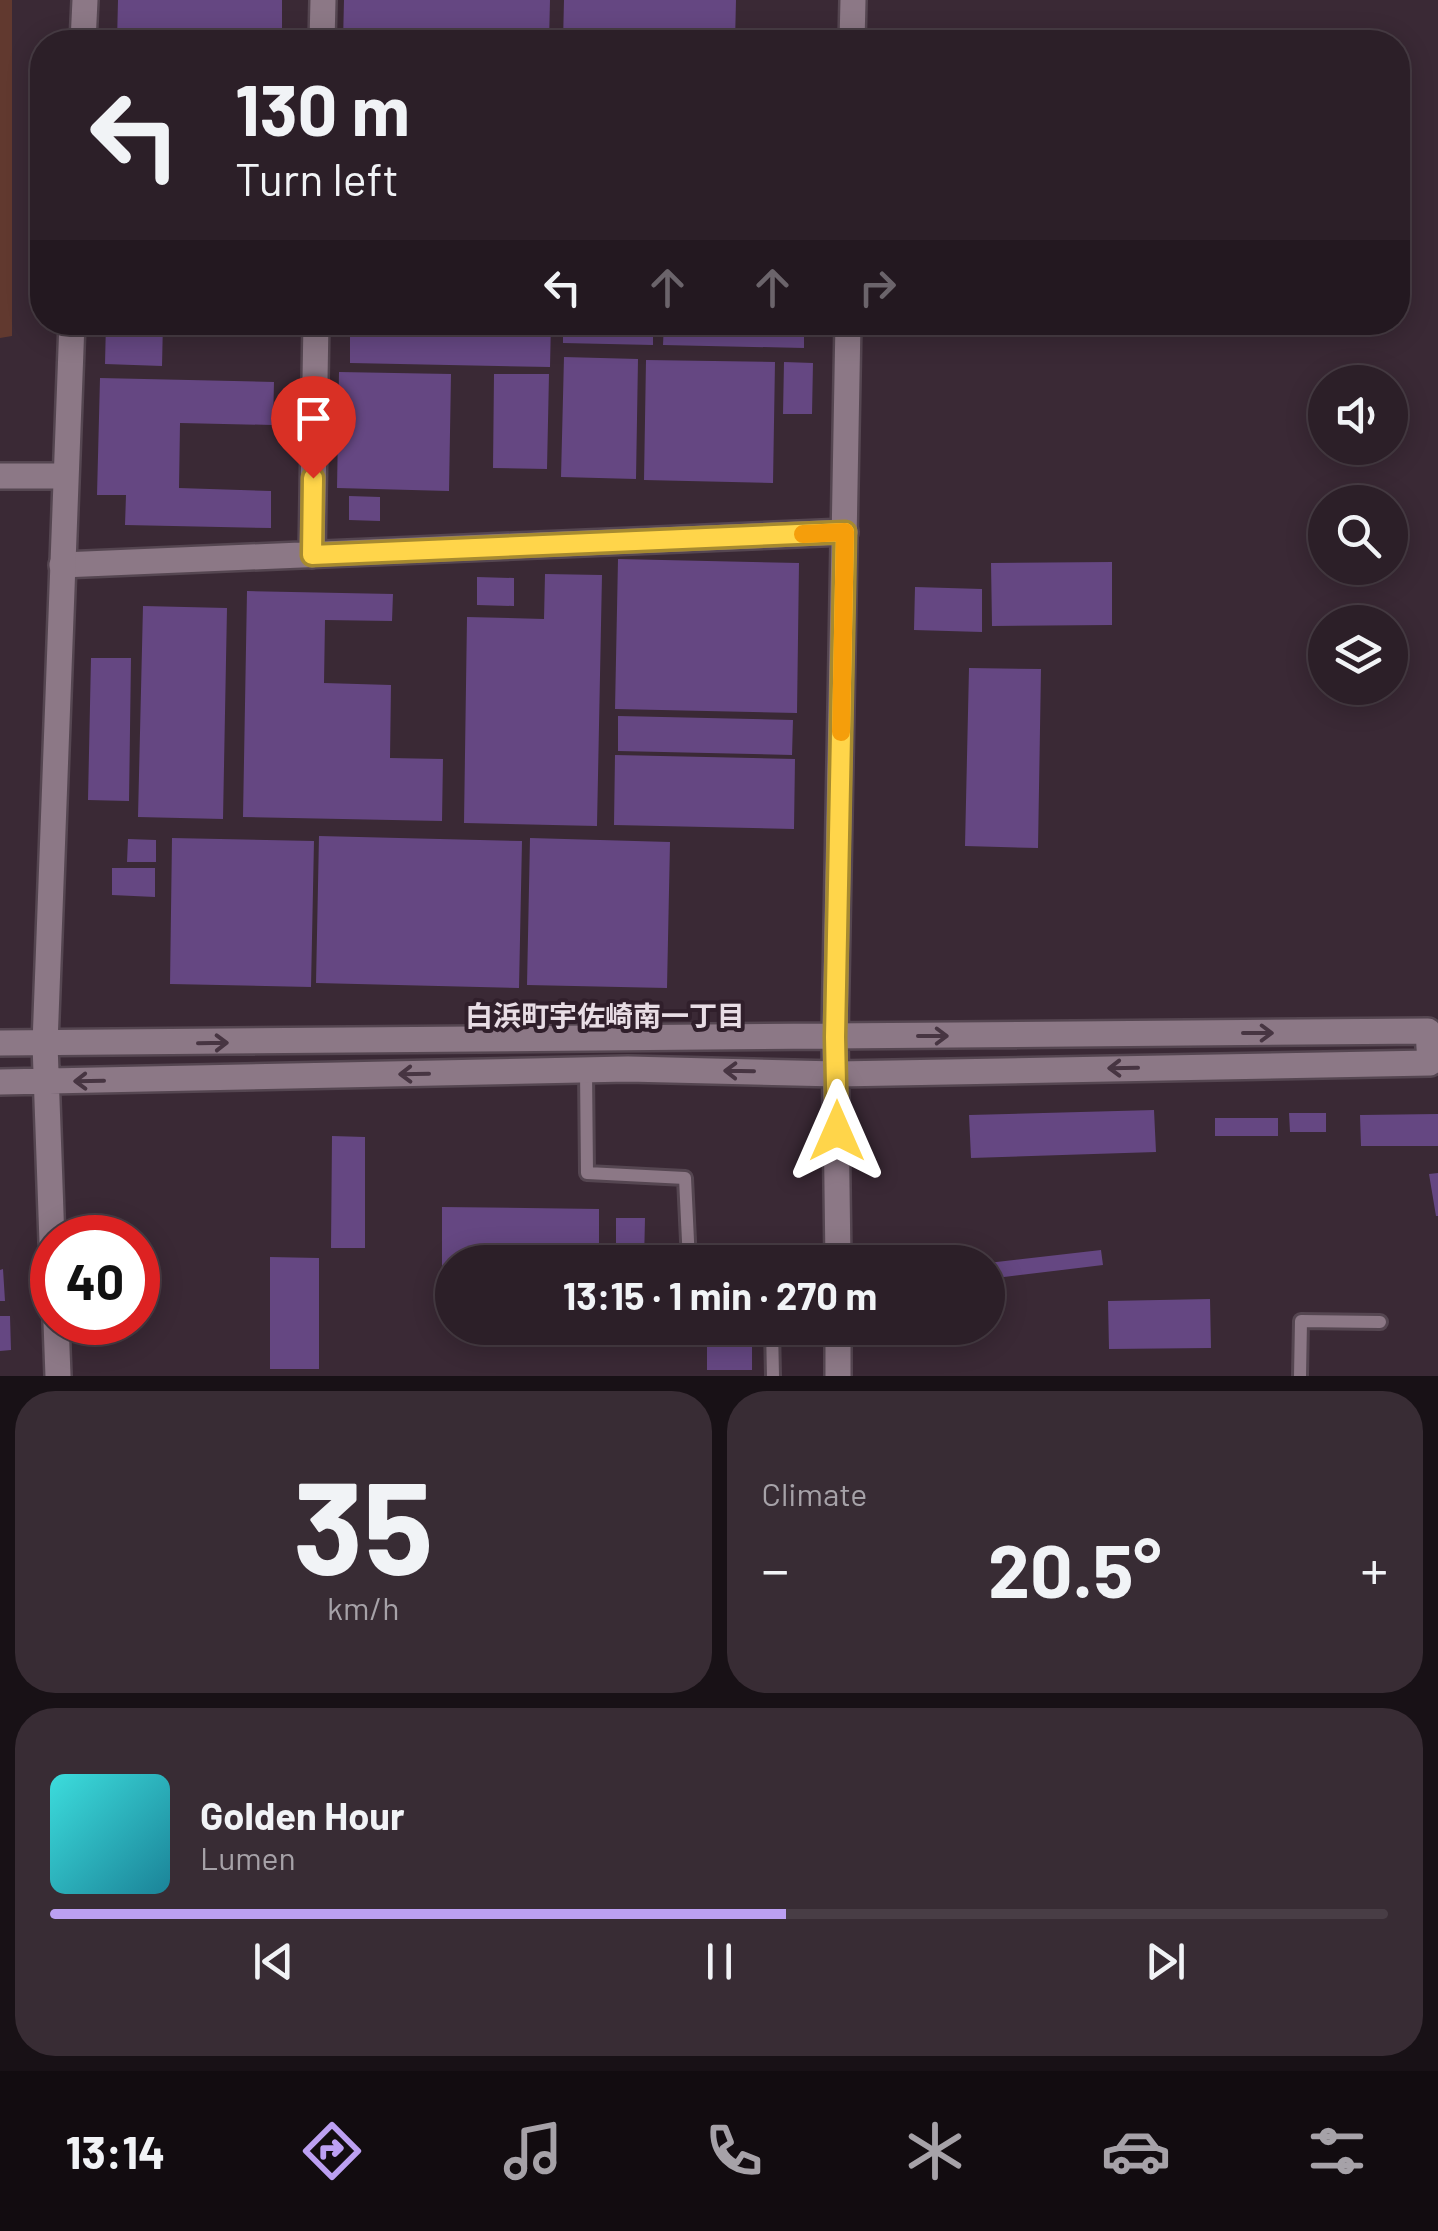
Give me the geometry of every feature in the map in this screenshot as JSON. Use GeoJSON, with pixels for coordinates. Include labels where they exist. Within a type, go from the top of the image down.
{"type":"FeatureCollection","features":[{"type":"Feature","properties":{"kind":"street"},"geometry":{"type":"LineString","coordinates":[[83,30],[84,0]]}},
{"type":"Feature","properties":{"kind":"street"},"geometry":{"type":"LineString","coordinates":[[322,30],[323,0]]}},
{"type":"Feature","properties":{"kind":"street"},"geometry":{"type":"LineString","coordinates":[[852,30],[853,0]]}},
{"type":"Feature","properties":{"kind":"street"},"geometry":{"type":"LineString","coordinates":[[51,1215],[46,1044],[71,335]]}},
{"type":"Feature","properties":{"kind":"street"},"geometry":{"type":"LineString","coordinates":[[312,555],[316,335]]}},
{"type":"Feature","properties":{"kind":"street"},"geometry":{"type":"LineString","coordinates":[[838,1245],[835,1037],[848,335]]}},
{"type":"Feature","properties":{"kind":"street"},"geometry":{"type":"LineString","coordinates":[[0,476],[66,476]]}},
{"type":"Feature","properties":{"kind":"street"},"geometry":{"type":"LineString","coordinates":[[62,566],[845,532]]}},
{"type":"Feature","properties":{"kind":"street"},"geometry":{"type":"LineString","coordinates":[[0,1043],[1428,1032],[1430,1062],[836,1074],[586,1070],[0,1082]]}},
{"type":"Feature","properties":{"kind":"street"},"geometry":{"type":"LineString","coordinates":[[57,1345],[58,1376]]}},
{"type":"Feature","properties":{"kind":"street"},"geometry":{"type":"LineString","coordinates":[[838,1345],[838,1376]]}},
{"type":"Feature","properties":{"kind":"lane"},"geometry":{"type":"LineString","coordinates":[[586,1070],[587,1174],[684,1178],[688,1245]]}},
{"type":"Feature","properties":{"kind":"lane"},"geometry":{"type":"LineString","coordinates":[[1300,1376],[1301,1320],[1380,1322]]}},
{"type":"Feature","properties":{"kind":"lane"},"geometry":{"type":"LineString","coordinates":[[772,1345],[773,1376]]}},
{"type":"Feature","properties":{"kind":"shaded area"},"geometry":{"type":"Polygon","coordinates":[[[0,0],[12,0],[12,336],[0,338],[0,0]]]}},
{"type":"Feature","properties":{"kind":"building"},"geometry":{"type":"Polygon","coordinates":[[[118,0],[282,0],[282,30],[117,30],[118,0]]]}},
{"type":"Feature","properties":{"kind":"building"},"geometry":{"type":"Polygon","coordinates":[[[344,0],[550,0],[549,30],[343,30],[344,0]]]}},
{"type":"Feature","properties":{"kind":"building"},"geometry":{"type":"Polygon","coordinates":[[[564,0],[736,0],[735,30],[563,30],[564,0]]]}},
{"type":"Feature","properties":{"kind":"building"},"geometry":{"type":"Polygon","coordinates":[[[106,335],[163,335],[162,366],[105,364],[106,335]]]}},
{"type":"Feature","properties":{"kind":"building"},"geometry":{"type":"Polygon","coordinates":[[[350,335],[551,335],[550,367],[350,363],[350,335]]]}},
{"type":"Feature","properties":{"kind":"building"},"geometry":{"type":"Polygon","coordinates":[[[563,335],[653,335],[653,345],[563,343],[563,335]]]}},
{"type":"Feature","properties":{"kind":"building"},"geometry":{"type":"Polygon","coordinates":[[[663,335],[804,335],[804,348],[663,345],[663,335]]]}},
{"type":"Feature","properties":{"kind":"building"},"geometry":{"type":"Polygon","coordinates":[[[564,357],[638,359],[636,479],[561,477],[564,357]]]}},
{"type":"Feature","properties":{"kind":"building"},"geometry":{"type":"Polygon","coordinates":[[[646,360],[775,362],[773,483],[644,480],[646,360]]]}},
{"type":"Feature","properties":{"kind":"building"},"geometry":{"type":"Polygon","coordinates":[[[784,362],[813,363],[812,414],[783,414],[784,362]]]}},
{"type":"Feature","properties":{"kind":"building"},"geometry":{"type":"Polygon","coordinates":[[[339,372],[451,374],[449,491],[337,488],[339,372]]]}},
{"type":"Feature","properties":{"kind":"building"},"geometry":{"type":"Polygon","coordinates":[[[494,374],[549,374],[547,469],[493,468],[494,374]]]}},
{"type":"Feature","properties":{"kind":"building"},"geometry":{"type":"Polygon","coordinates":[[[100,378],[274,382],[273,425],[180,423],[179,488],[271,491],[271,528],[125,525],[126,495],[97,495],[100,378]]]}},
{"type":"Feature","properties":{"kind":"building"},"geometry":{"type":"Polygon","coordinates":[[[349,496],[380,497],[380,521],[349,520],[349,496]]]}},
{"type":"Feature","properties":{"kind":"building"},"geometry":{"type":"Polygon","coordinates":[[[618,559],[799,563],[797,713],[615,709],[618,559]]]}},
{"type":"Feature","properties":{"kind":"building"},"geometry":{"type":"Polygon","coordinates":[[[1112,562],[1112,625],[992,626],[991,563],[1112,562]]]}},
{"type":"Feature","properties":{"kind":"building"},"geometry":{"type":"Polygon","coordinates":[[[545,574],[602,575],[597,826],[464,823],[467,617],[544,619],[545,574]]]}},
{"type":"Feature","properties":{"kind":"building"},"geometry":{"type":"Polygon","coordinates":[[[477,577],[514,578],[514,606],[477,605],[477,577]]]}},
{"type":"Feature","properties":{"kind":"building"},"geometry":{"type":"Polygon","coordinates":[[[915,587],[982,589],[982,632],[914,630],[915,587]]]}},
{"type":"Feature","properties":{"kind":"building"},"geometry":{"type":"Polygon","coordinates":[[[247,591],[393,594],[392,621],[325,620],[324,683],[391,685],[390,758],[443,759],[442,821],[243,817],[247,591]]]}},
{"type":"Feature","properties":{"kind":"building"},"geometry":{"type":"Polygon","coordinates":[[[143,606],[227,608],[223,819],[138,817],[143,606]]]}},
{"type":"Feature","properties":{"kind":"building"},"geometry":{"type":"Polygon","coordinates":[[[91,658],[131,658],[129,801],[88,800],[91,658]]]}},
{"type":"Feature","properties":{"kind":"building"},"geometry":{"type":"Polygon","coordinates":[[[969,668],[1041,669],[1038,848],[965,846],[969,668]]]}},
{"type":"Feature","properties":{"kind":"building"},"geometry":{"type":"Polygon","coordinates":[[[618,716],[793,720],[792,755],[618,751],[618,716]]]}},
{"type":"Feature","properties":{"kind":"building"},"geometry":{"type":"Polygon","coordinates":[[[615,755],[795,759],[794,829],[614,825],[615,755]]]}},
{"type":"Feature","properties":{"kind":"building"},"geometry":{"type":"Polygon","coordinates":[[[319,836],[522,841],[519,988],[316,983],[319,836]]]}},
{"type":"Feature","properties":{"kind":"building"},"geometry":{"type":"Polygon","coordinates":[[[172,838],[314,841],[311,987],[170,984],[172,838]]]}},
{"type":"Feature","properties":{"kind":"building"},"geometry":{"type":"Polygon","coordinates":[[[530,838],[670,842],[667,988],[527,985],[530,838]]]}},
{"type":"Feature","properties":{"kind":"building"},"geometry":{"type":"Polygon","coordinates":[[[128,839],[156,840],[156,862],[127,862],[128,839]]]}},
{"type":"Feature","properties":{"kind":"building"},"geometry":{"type":"Polygon","coordinates":[[[112,868],[155,868],[155,897],[112,895],[112,868]]]}},
{"type":"Feature","properties":{"kind":"building"},"geometry":{"type":"Polygon","coordinates":[[[1154,1110],[1156,1152],[971,1158],[969,1115],[1154,1110]]]}},
{"type":"Feature","properties":{"kind":"building"},"geometry":{"type":"Polygon","coordinates":[[[1289,1113],[1326,1113],[1326,1132],[1290,1132],[1289,1113]]]}},
{"type":"Feature","properties":{"kind":"building"},"geometry":{"type":"Polygon","coordinates":[[[1438,1114],[1438,1146],[1361,1146],[1360,1115],[1438,1114]]]}},
{"type":"Feature","properties":{"kind":"building"},"geometry":{"type":"Polygon","coordinates":[[[1215,1118],[1278,1118],[1278,1136],[1215,1136],[1215,1118]]]}},
{"type":"Feature","properties":{"kind":"building"},"geometry":{"type":"Polygon","coordinates":[[[332,1136],[365,1137],[365,1248],[331,1248],[332,1136]]]}},
{"type":"Feature","properties":{"kind":"building"},"geometry":{"type":"Polygon","coordinates":[[[1438,1173],[1438,1216],[1436,1216],[1429,1174],[1438,1173]]]}},
{"type":"Feature","properties":{"kind":"building"},"geometry":{"type":"Polygon","coordinates":[[[442,1207],[599,1209],[599,1245],[442,1245],[442,1207]]]}},
{"type":"Feature","properties":{"kind":"building"},"geometry":{"type":"Polygon","coordinates":[[[616,1218],[645,1218],[644,1245],[616,1245],[616,1218]]]}},
{"type":"Feature","properties":{"kind":"building"},"geometry":{"type":"Polygon","coordinates":[[[1101,1250],[1103,1265],[1005,1277],[1005,1261],[1101,1250]]]}},
{"type":"Feature","properties":{"kind":"building"},"geometry":{"type":"Polygon","coordinates":[[[270,1257],[319,1258],[319,1369],[270,1369],[270,1257]]]}},
{"type":"Feature","properties":{"kind":"building"},"geometry":{"type":"Polygon","coordinates":[[[3,1269],[5,1301],[0,1301],[0,1270],[3,1269]]]}},
{"type":"Feature","properties":{"kind":"building"},"geometry":{"type":"Polygon","coordinates":[[[1210,1299],[1211,1348],[1109,1349],[1108,1301],[1210,1299]]]}},
{"type":"Feature","properties":{"kind":"building"},"geometry":{"type":"Polygon","coordinates":[[[0,1316],[10,1316],[11,1350],[0,1351],[0,1316]]]}},
{"type":"Feature","properties":{"kind":"building"},"geometry":{"type":"Polygon","coordinates":[[[707,1345],[752,1345],[752,1370],[707,1370],[707,1345]]]}},
{"type":"Feature","properties":{"kind":"slow traffic"},"geometry":{"type":"LineString","coordinates":[[803,534],[845,532],[841,732]]}},
{"type":"Feature","properties":{"kind":"district","name":"白浜町宇佐崎南一丁目"},"geometry":{"type":"Point","coordinates":[605,1016]}},
{"type":"Feature","properties":{"kind":"route"},"geometry":{"type":"LineString","coordinates":[[313,478],[312,555],[845,532],[835,1037],[837,1131]]}}]}
